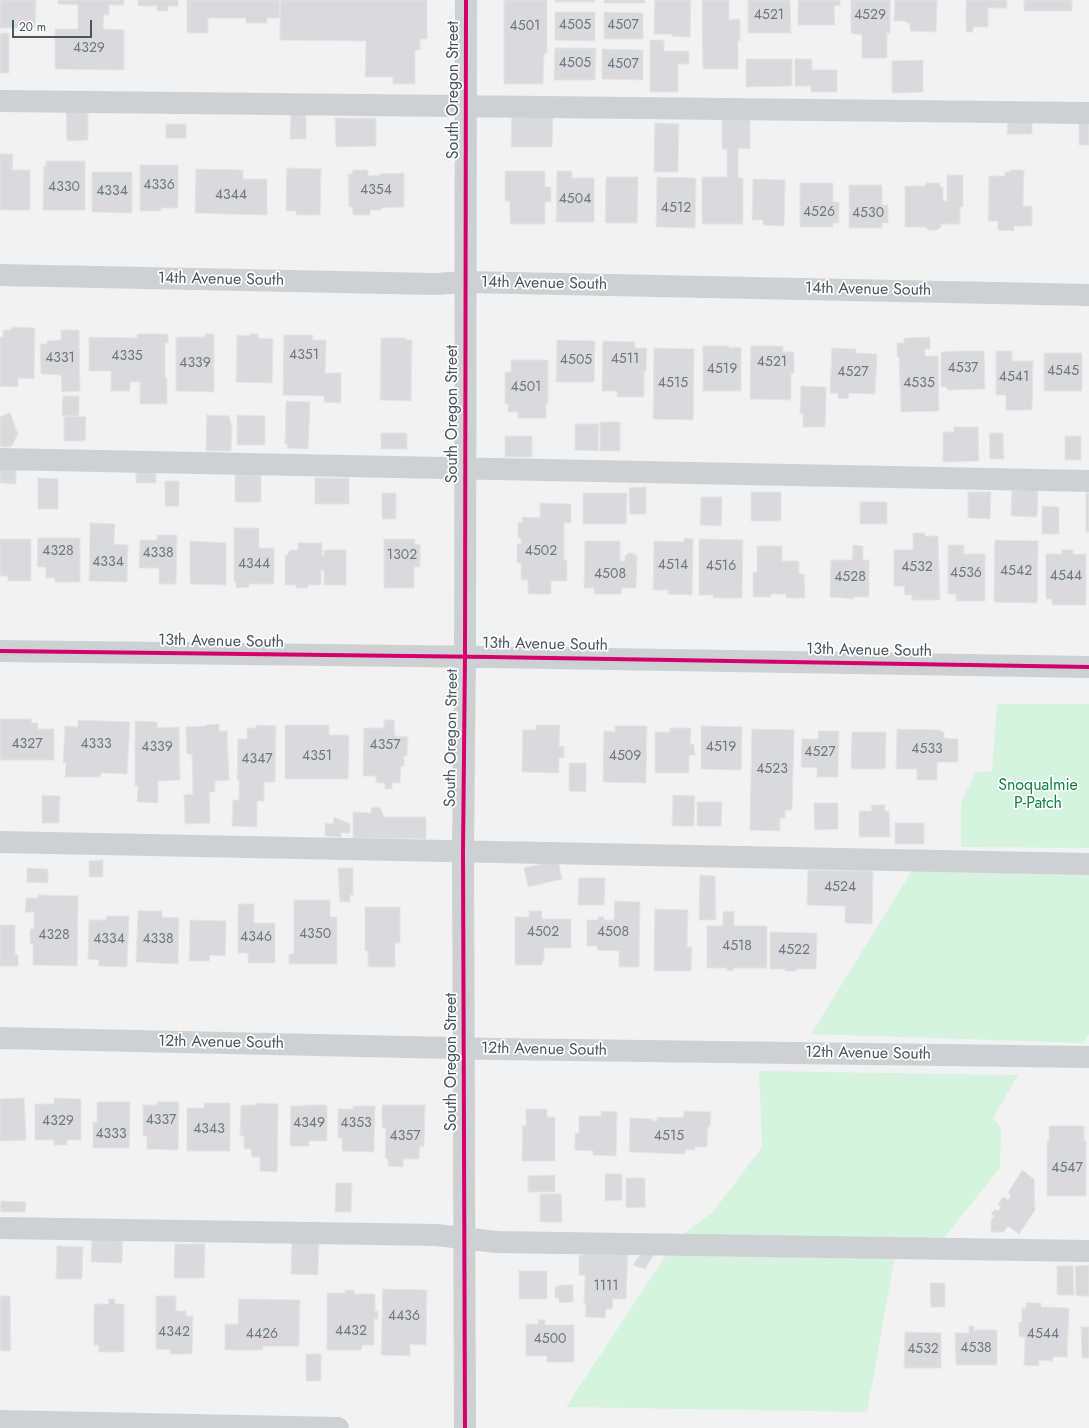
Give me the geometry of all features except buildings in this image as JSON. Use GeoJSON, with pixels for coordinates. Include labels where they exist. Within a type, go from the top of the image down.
{"type":"FeatureCollection","features":[{"type":"Feature","properties":{"kind":"street","name":"South Oregon Street"},"geometry":{"type":"LineString","coordinates":[[465,1428],[465,1048],[463,852],[465,656],[466,0]]}},
{"type":"Feature","properties":{"kind":"street"},"geometry":{"type":"LineString","coordinates":[[0,101],[1089,113]]}},
{"type":"Feature","properties":{"kind":"street","name":"14th Avenue South"},"geometry":{"type":"LineString","coordinates":[[0,276],[427,283],[465,282],[1089,295]]}},
{"type":"Feature","properties":{"kind":"street"},"geometry":{"type":"LineString","coordinates":[[0,459],[1089,481]]}},
{"type":"Feature","properties":{"kind":"street","name":"13th Avenue South"},"geometry":{"type":"LineString","coordinates":[[0,651],[465,656],[1089,666]]}},
{"type":"Feature","properties":{"kind":"street"},"geometry":{"type":"LineString","coordinates":[[0,842],[1089,864]]}},
{"type":"Feature","properties":{"kind":"street","name":"12th Avenue South"},"geometry":{"type":"LineString","coordinates":[[0,1038],[465,1048],[1089,1057]]}},
{"type":"Feature","properties":{"kind":"street"},"geometry":{"type":"LineString","coordinates":[[0,1228],[436,1235],[497,1242],[1089,1251]]}},
{"type":"Feature","properties":{"kind":"street"},"geometry":{"type":"LineString","coordinates":[[0,1421],[338,1428]]}},
{"type":"Feature","properties":{"kind":"street"},"geometry":{"type":"LineString","coordinates":[[0,1425],[5,1428]]}},
{"type":"Feature","properties":{"kind":"green space","name":"Snoqualmie P-Patch"},"geometry":{"type":"Polygon","coordinates":[[[997,704],[1089,704],[1089,848],[961,847],[961,802],[976,772],[992,771],[997,704]]]}},
{"type":"Feature","properties":{"kind":"green space"},"geometry":{"type":"Polygon","coordinates":[[[913,869],[1089,875],[1089,1034],[1084,1043],[811,1034],[913,869]]]}},
{"type":"Feature","properties":{"kind":"green space"},"geometry":{"type":"Polygon","coordinates":[[[759,1071],[1018,1075],[993,1118],[1001,1128],[1000,1168],[944,1238],[680,1236],[713,1212],[762,1147],[759,1071]]]}},
{"type":"Feature","properties":{"kind":"green space"},"geometry":{"type":"Polygon","coordinates":[[[668,1252],[895,1256],[867,1412],[566,1407],[668,1252]]]}},
{"type":"Feature","properties":{"kind":"cycle path"},"geometry":{"type":"LineString","coordinates":[[465,1428],[463,851],[465,656],[466,0]]}},
{"type":"Feature","properties":{"kind":"cycle path"},"geometry":{"type":"LineString","coordinates":[[0,651],[1089,667]]}}]}
